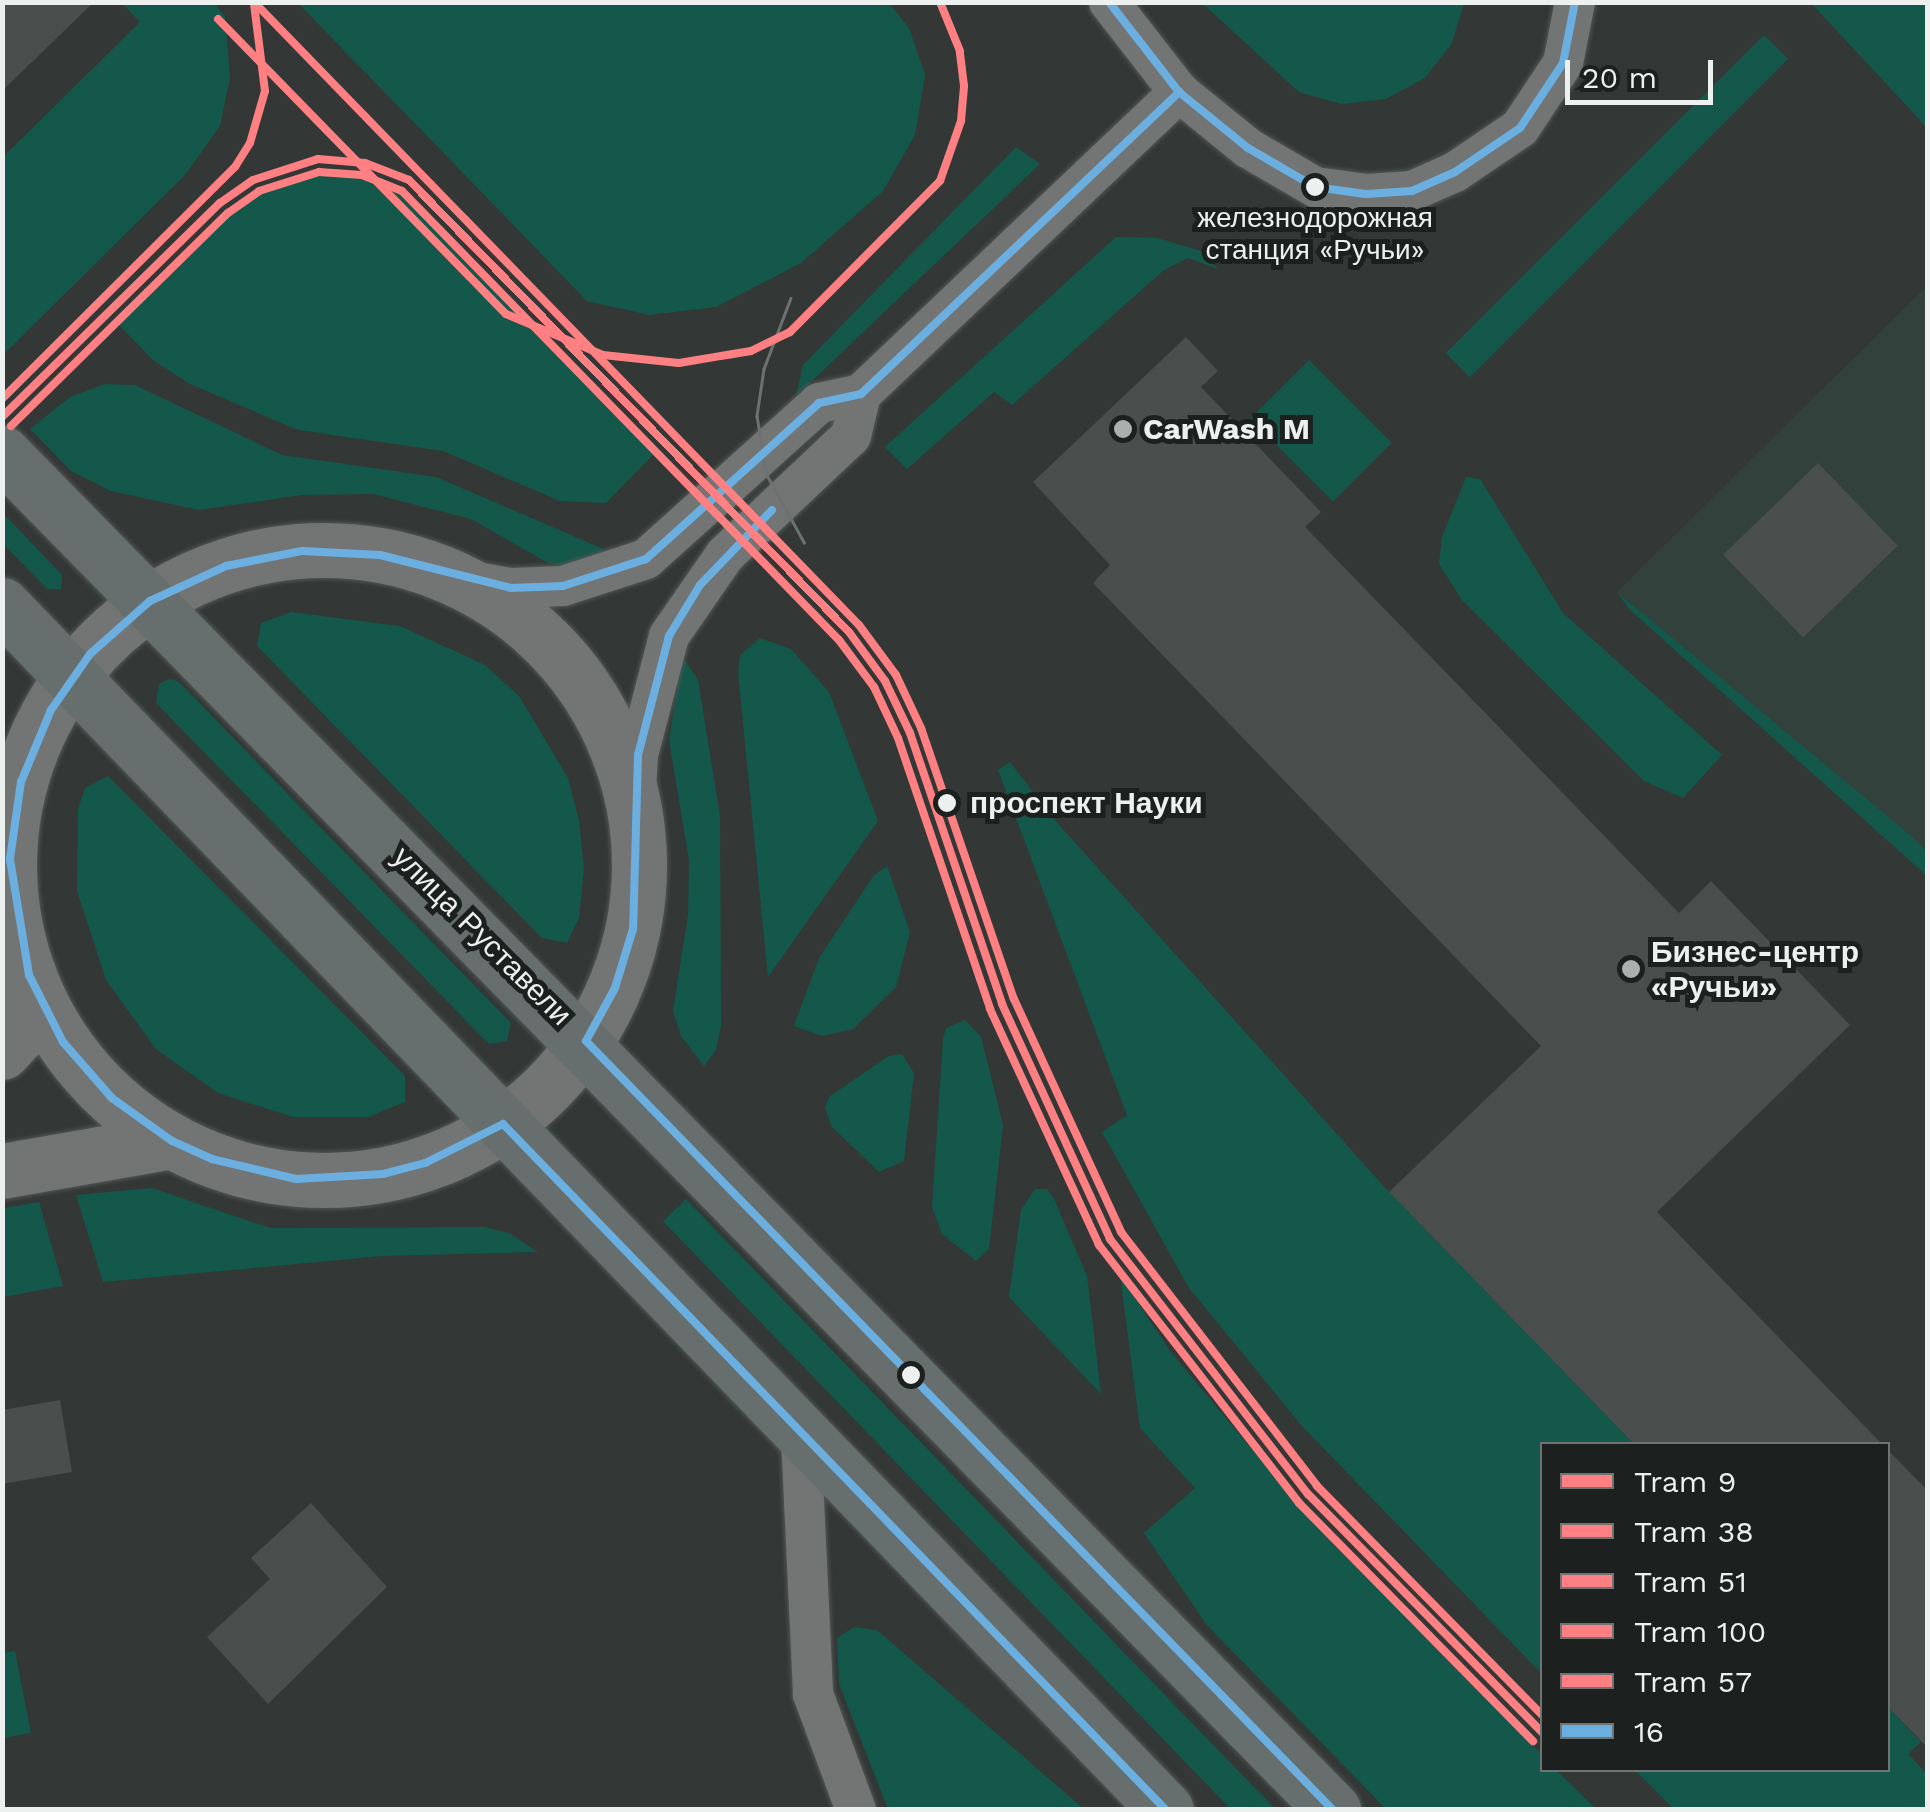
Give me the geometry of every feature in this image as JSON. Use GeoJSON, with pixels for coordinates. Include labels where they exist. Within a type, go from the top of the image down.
{"type":"FeatureCollection","features":[{"type":"Feature","properties":{"kind":"main road","name":"улица Руставели"},"geometry":{"type":"LineString","coordinates":[[2,452],[586,1041],[1333,1810]]}},
{"type":"Feature","properties":{"kind":"main road"},"geometry":{"type":"LineString","coordinates":[[302,551],[380,555],[454,578],[512,613],[573,671],[601,714],[635,809],[639,869],[632,929],[615,988],[586,1041],[548,1087],[503,1124],[425,1163],[340,1180],[253,1172],[172,1141],[86,1071],[29,974],[11,899],[13,820],[34,744],[72,676],[150,600],[226,566],[302,551]]}},
{"type":"Feature","properties":{"kind":"main road"},"geometry":{"type":"LineString","coordinates":[[2,605],[1166,1810]]}},
{"type":"Feature","properties":{"kind":"main road"},"geometry":{"type":"LineString","coordinates":[[2,1052],[19,1034],[29,974]]}},
{"type":"Feature","properties":{"kind":"main road"},"geometry":{"type":"LineString","coordinates":[[2,1171],[172,1141]]}},
{"type":"Feature","properties":{"kind":"street"},"geometry":{"type":"LineString","coordinates":[[1109,2],[1179,92],[1248,148],[1315,187],[1412,191],[1454,172],[1520,128],[1563,62],[1575,2]]}},
{"type":"Feature","properties":{"kind":"street"},"geometry":{"type":"LineString","coordinates":[[454,578],[511,588],[563,586],[646,559],[818,403],[861,394],[1179,92]]}},
{"type":"Feature","properties":{"kind":"street"},"geometry":{"type":"LineString","coordinates":[[635,809],[638,755],[669,636],[725,555],[851,436],[861,394]]}},
{"type":"Feature","properties":{"kind":"street"},"geometry":{"type":"LineString","coordinates":[[802,1437],[813,1694],[856,1810]]}},
{"type":"Feature","properties":{"kind":"shaded area"},"geometry":{"type":"Polygon","coordinates":[[[1927,286],[1927,852],[1617,592],[1927,286]]]}},
{"type":"Feature","properties":{"kind":"green space"},"geometry":{"type":"Polygon","coordinates":[[[122,3],[214,3],[225,16],[230,77],[220,126],[185,175],[3,355],[3,157],[140,22],[122,3]]]}},
{"type":"Feature","properties":{"kind":"green space"},"geometry":{"type":"Polygon","coordinates":[[[298,3],[889,3],[909,28],[925,75],[915,135],[883,191],[801,263],[716,307],[649,315],[587,301],[298,3]]]}},
{"type":"Feature","properties":{"kind":"green space"},"geometry":{"type":"Polygon","coordinates":[[[1202,3],[1464,3],[1452,43],[1425,78],[1386,99],[1341,104],[1299,92],[1202,3]]]}},
{"type":"Feature","properties":{"kind":"green space"},"geometry":{"type":"Polygon","coordinates":[[[1811,3],[1927,3],[1927,129],[1919,119],[1811,3]]]}},
{"type":"Feature","properties":{"kind":"green space"},"geometry":{"type":"Polygon","coordinates":[[[1764,35],[1788,59],[1470,377],[1446,353],[1764,35]]]}},
{"type":"Feature","properties":{"kind":"green space"},"geometry":{"type":"Polygon","coordinates":[[[1016,147],[1040,164],[796,396],[803,365],[1016,147]]]}},
{"type":"Feature","properties":{"kind":"green space"},"geometry":{"type":"Polygon","coordinates":[[[321,169],[381,178],[401,190],[655,453],[606,503],[560,501],[443,451],[298,430],[190,384],[154,361],[118,324],[246,199],[321,169]]]}},
{"type":"Feature","properties":{"kind":"green space"},"geometry":{"type":"Polygon","coordinates":[[[1116,237],[1157,238],[1201,251],[1218,269],[1188,258],[1164,270],[1012,405],[994,392],[907,469],[885,447],[1116,237]]]}},
{"type":"Feature","properties":{"kind":"green space"},"geometry":{"type":"Polygon","coordinates":[[[1309,360],[1392,443],[1333,501],[1250,419],[1309,360]]]}},
{"type":"Feature","properties":{"kind":"green space"},"geometry":{"type":"Polygon","coordinates":[[[105,384],[135,385],[282,455],[436,477],[615,554],[572,568],[548,563],[471,519],[373,494],[302,495],[199,510],[111,491],[71,471],[30,429],[70,397],[105,384]]]}},
{"type":"Feature","properties":{"kind":"green space"},"geometry":{"type":"Polygon","coordinates":[[[1466,477],[1480,479],[1563,613],[1722,755],[1683,798],[1644,781],[1462,600],[1439,564],[1442,537],[1466,477]]]}},
{"type":"Feature","properties":{"kind":"green space"},"geometry":{"type":"Polygon","coordinates":[[[3,513],[62,575],[61,589],[47,589],[3,544],[3,513]]]}},
{"type":"Feature","properties":{"kind":"green space"},"geometry":{"type":"Polygon","coordinates":[[[1617,592],[1909,834],[1927,852],[1927,876],[1629,609],[1617,592]]]}},
{"type":"Feature","properties":{"kind":"green space"},"geometry":{"type":"Polygon","coordinates":[[[291,612],[400,626],[485,665],[519,696],[568,778],[579,821],[584,869],[579,918],[567,943],[542,938],[257,646],[261,623],[291,612]]]}},
{"type":"Feature","properties":{"kind":"green space"},"geometry":{"type":"Polygon","coordinates":[[[760,638],[791,649],[829,692],[878,821],[768,977],[738,672],[740,655],[760,638]]]}},
{"type":"Feature","properties":{"kind":"green space"},"geometry":{"type":"Polygon","coordinates":[[[682,656],[698,680],[720,816],[721,1026],[716,1050],[704,1066],[681,1036],[673,1011],[688,915],[689,860],[669,740],[682,656]]]}},
{"type":"Feature","properties":{"kind":"green space"},"geometry":{"type":"Polygon","coordinates":[[[169,679],[178,681],[511,1023],[507,1041],[489,1044],[156,703],[159,684],[169,679]]]}},
{"type":"Feature","properties":{"kind":"green space"},"geometry":{"type":"Polygon","coordinates":[[[1010,762],[1052,817],[1389,1192],[1632,1442],[1540,1442],[1540,1672],[1302,1426],[1189,1288],[1102,1132],[1127,1115],[998,770],[1010,762]]]}},
{"type":"Feature","properties":{"kind":"green space"},"geometry":{"type":"Polygon","coordinates":[[[108,776],[405,1076],[405,1102],[368,1117],[293,1117],[218,1093],[156,1049],[106,980],[77,891],[78,809],[85,788],[108,776]]]}},
{"type":"Feature","properties":{"kind":"green space"},"geometry":{"type":"Polygon","coordinates":[[[887,866],[910,932],[896,987],[853,1029],[822,1036],[794,1026],[819,958],[874,875],[887,866]]]}},
{"type":"Feature","properties":{"kind":"green space"},"geometry":{"type":"Polygon","coordinates":[[[965,1020],[981,1037],[1003,1125],[989,1249],[976,1261],[942,1234],[932,1207],[943,1039],[946,1028],[965,1020]]]}},
{"type":"Feature","properties":{"kind":"green space"},"geometry":{"type":"Polygon","coordinates":[[[902,1054],[914,1073],[904,1161],[879,1172],[831,1126],[825,1107],[830,1096],[889,1056],[902,1054]]]}},
{"type":"Feature","properties":{"kind":"green space"},"geometry":{"type":"Polygon","coordinates":[[[152,1188],[270,1228],[484,1227],[509,1233],[538,1252],[382,1256],[103,1282],[76,1195],[152,1188]]]}},
{"type":"Feature","properties":{"kind":"green space"},"geometry":{"type":"Polygon","coordinates":[[[1035,1189],[1047,1189],[1054,1199],[1087,1276],[1101,1394],[1009,1297],[1021,1210],[1035,1189]]]}},
{"type":"Feature","properties":{"kind":"green space"},"geometry":{"type":"Polygon","coordinates":[[[686,1199],[1276,1810],[1232,1810],[663,1221],[686,1199]]]}},
{"type":"Feature","properties":{"kind":"green space"},"geometry":{"type":"Polygon","coordinates":[[[39,1202],[63,1286],[3,1297],[3,1208],[39,1202]]]}},
{"type":"Feature","properties":{"kind":"green space"},"geometry":{"type":"Polygon","coordinates":[[[1120,1275],[1170,1351],[1300,1507],[1540,1753],[1540,1772],[1558,1772],[1596,1809],[1386,1809],[1206,1624],[1144,1533],[1195,1488],[1140,1428],[1120,1275]]]}},
{"type":"Feature","properties":{"kind":"green space"},"geometry":{"type":"Polygon","coordinates":[[[854,1627],[877,1630],[1084,1809],[888,1809],[839,1684],[837,1638],[854,1627]]]}},
{"type":"Feature","properties":{"kind":"green space"},"geometry":{"type":"Polygon","coordinates":[[[15,1651],[31,1733],[3,1738],[3,1653],[15,1651]]]}},
{"type":"Feature","properties":{"kind":"green space"},"geometry":{"type":"Polygon","coordinates":[[[1890,1709],[1921,1742],[1908,1754],[1927,1774],[1927,1809],[1674,1809],[1637,1772],[1890,1772],[1890,1709]]]}},
{"type":"Feature","properties":{"kind":"building"},"geometry":{"type":"Polygon","coordinates":[[[2,2],[94,2],[2,91],[2,2]]]}},
{"type":"Feature","properties":{"kind":"building","name":"Бизнес-центр «Ручьи»"},"geometry":{"type":"Polygon","coordinates":[[[1186,337],[1218,371],[1201,387],[1321,512],[1305,527],[1679,913],[1711,881],[1850,1025],[1657,1212],[1880,1442],[1632,1442],[1389,1192],[1541,1046],[1093,583],[1110,565],[1033,482],[1186,337]]]}},
{"type":"Feature","properties":{"kind":"building"},"geometry":{"type":"Polygon","coordinates":[[[1818,463],[1898,546],[1803,637],[1723,555],[1818,463]]]}},
{"type":"Feature","properties":{"kind":"building"},"geometry":{"type":"Polygon","coordinates":[[[60,1400],[72,1472],[2,1484],[2,1410],[60,1400]]]}},
{"type":"Feature","properties":{"kind":"building"},"geometry":{"type":"Polygon","coordinates":[[[1890,1452],[1928,1491],[1928,1748],[1890,1709],[1890,1452]]]}},
{"type":"Feature","properties":{"kind":"building"},"geometry":{"type":"Polygon","coordinates":[[[311,1503],[387,1587],[268,1704],[207,1637],[270,1579],[251,1558],[311,1503]]]}},
{"type":"Feature","properties":{"kind":"tram line","name":"51"},"geometry":{"type":"LineString","coordinates":[[254,2],[859,625],[896,675],[921,728],[1014,999],[1121,1232],[1317,1486],[1540,1713]]}},
{"type":"Feature","properties":{"kind":"tram line","name":"100"},"geometry":{"type":"LineString","coordinates":[[218,19],[506,314],[603,355],[679,363],[751,351],[790,332],[940,181],[961,121],[964,86],[960,51],[940,2]]}},
{"type":"Feature","properties":{"kind":"tram line","name":"57"},"geometry":{"type":"LineString","coordinates":[[2,399],[235,167],[250,143],[265,91],[254,4]]}},
{"type":"Feature","properties":{"kind":"tram line","name":"9"},"geometry":{"type":"LineString","coordinates":[[2,417],[220,203],[253,180],[318,159],[365,163],[409,180],[849,632],[885,681],[910,733],[1002,1004],[1110,1239],[1308,1494],[1540,1730]]}},
{"type":"Feature","properties":{"kind":"tram line","name":"38"},"geometry":{"type":"LineString","coordinates":[[11,426],[228,213],[259,191],[319,172],[362,175],[402,191],[839,640],[874,687],[898,738],[990,1009],[1099,1245],[1299,1503],[1533,1741]]}},
{"type":"Feature","properties":{"kind":"tram line"},"geometry":{"type":"LineString","coordinates":[[791,298],[764,369],[757,416],[767,475],[804,542]]}},
{"type":"Feature","properties":{"kind":"transit line","name":"16"},"geometry":{"type":"LineString","coordinates":[[1109,2],[1179,92],[1248,148],[1315,187],[1366,194],[1412,191],[1455,172],[1520,128],[1563,63],[1575,2]]}},
{"type":"Feature","properties":{"kind":"transit line","name":"16"},"geometry":{"type":"LineString","coordinates":[[1166,1810],[503,1124],[425,1163],[383,1174],[296,1179],[212,1159],[172,1141],[112,1098],[63,1042],[29,975],[10,859],[21,782],[51,710],[90,654],[150,601],[226,566],[302,551],[380,555],[511,588],[563,586],[646,559],[819,403],[861,394],[1179,92]]}},
{"type":"Feature","properties":{"kind":"transit line","name":"16"},"geometry":{"type":"LineString","coordinates":[[772,510],[700,585],[669,636],[638,755],[633,929],[615,988],[586,1041],[1333,1810]]}},
{"type":"Feature","properties":{"kind":"place","name":"железнодорожная станция «Ручьи»"},"geometry":{"type":"Point","coordinates":[1315,187]}},
{"type":"Feature","properties":{"kind":"place","name":"CarWash M"},"geometry":{"type":"Point","coordinates":[1123,429]}},
{"type":"Feature","properties":{"kind":"place","name":"проспект Науки"},"geometry":{"type":"Point","coordinates":[947,803]}},
{"type":"Feature","properties":{"kind":"place","name":"Бизнес-центр «Ручьи»"},"geometry":{"type":"Point","coordinates":[1631,969]}}]}
